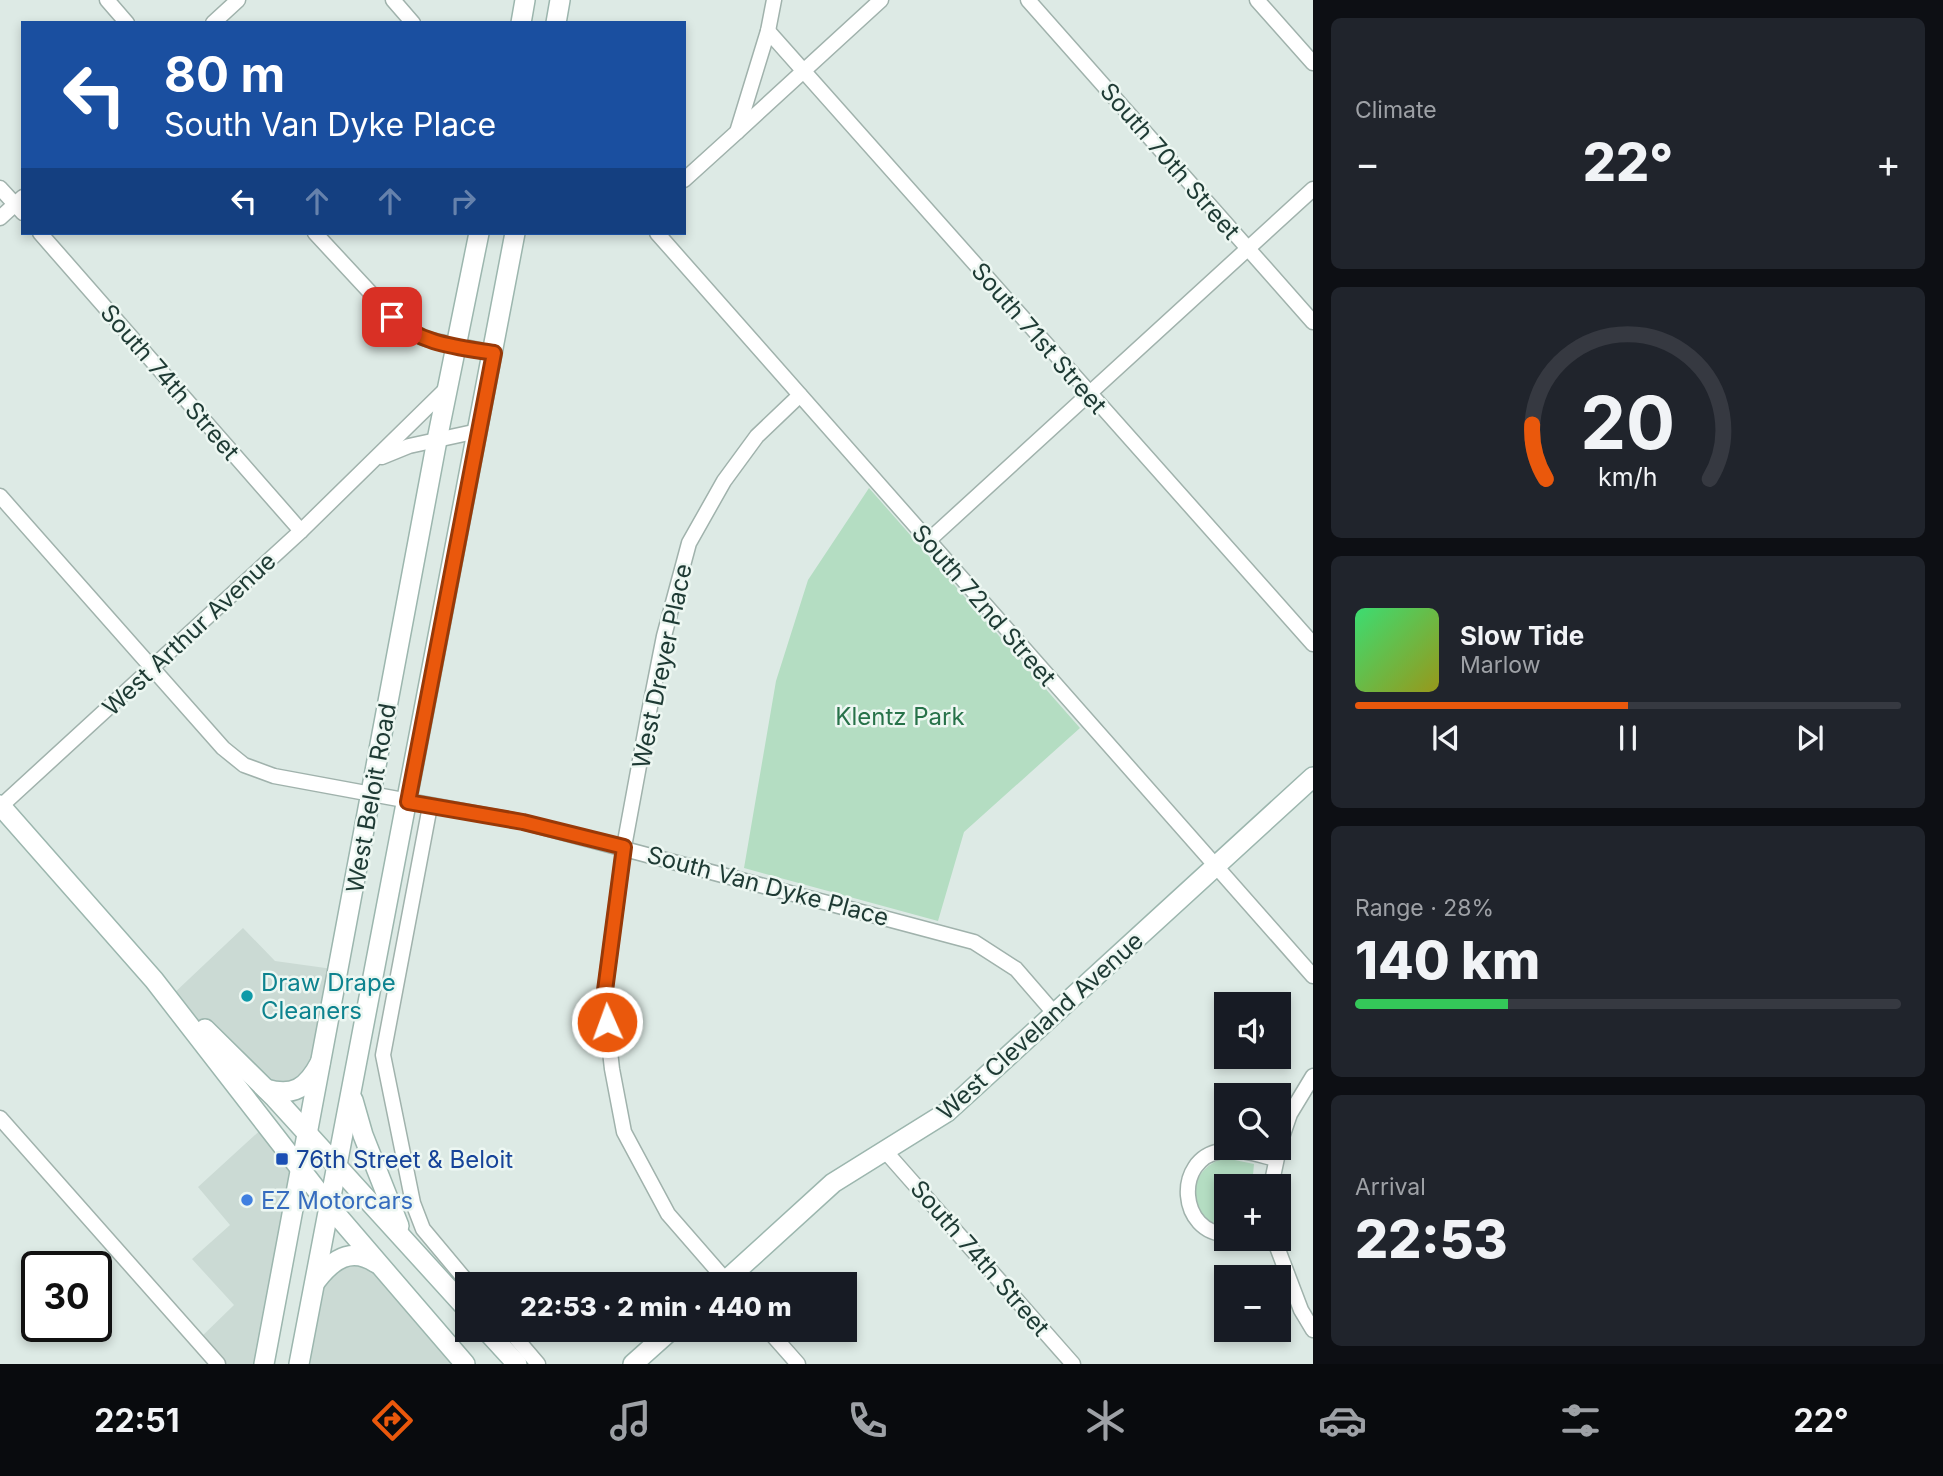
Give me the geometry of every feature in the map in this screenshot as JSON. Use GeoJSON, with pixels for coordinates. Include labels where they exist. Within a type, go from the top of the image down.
{"type":"FeatureCollection","features":[{"type":"Feature","properties":{"kind":"main road"},"geometry":{"type":"LineString","coordinates":[[521,21],[526,0]]}},
{"type":"Feature","properties":{"kind":"main road"},"geometry":{"type":"LineString","coordinates":[[555,21],[560,0]]}},
{"type":"Feature","properties":{"kind":"main road","name":"West Beloit Road"},"geometry":{"type":"LineString","coordinates":[[264,1364],[303,1170],[437,440],[479,235]]}},
{"type":"Feature","properties":{"kind":"main road","name":"West Beloit Road"},"geometry":{"type":"LineString","coordinates":[[299,1364],[515,235]]}},
{"type":"Feature","properties":{"kind":"main road","name":"West Cleveland Avenue"},"geometry":{"type":"LineString","coordinates":[[737,1272],[833,1183],[947,1112],[1313,777]]}},
{"type":"Feature","properties":{"kind":"main road"},"geometry":{"type":"LineString","coordinates":[[0,806],[154,980],[330,1207],[465,1364]]}},
{"type":"Feature","properties":{"kind":"main road"},"geometry":{"type":"LineString","coordinates":[[154,980],[267,1089],[455,1296]]}},
{"type":"Feature","properties":{"kind":"main road"},"geometry":{"type":"LineString","coordinates":[[267,1089],[282,1094],[294,1093],[309,1082],[324,1056]]}},
{"type":"Feature","properties":{"kind":"main road"},"geometry":{"type":"LineString","coordinates":[[352,1090],[363,1135],[392,1212],[409,1245]]}},
{"type":"Feature","properties":{"kind":"main road"},"geometry":{"type":"LineString","coordinates":[[316,1282],[333,1262],[345,1256],[361,1255],[381,1266]]}},
{"type":"Feature","properties":{"kind":"main road"},"geometry":{"type":"LineString","coordinates":[[497,1342],[517,1364]]}},
{"type":"Feature","properties":{"kind":"main road"},"geometry":{"type":"LineString","coordinates":[[633,1364],[658,1342]]}},
{"type":"Feature","properties":{"kind":"street"},"geometry":{"type":"LineString","coordinates":[[107,0],[125,21]]}},
{"type":"Feature","properties":{"kind":"street"},"geometry":{"type":"LineString","coordinates":[[215,21],[238,0]]}},
{"type":"Feature","properties":{"kind":"street"},"geometry":{"type":"LineString","coordinates":[[393,0],[411,21]]}},
{"type":"Feature","properties":{"kind":"street"},"geometry":{"type":"LineString","coordinates":[[737,132],[768,31],[774,0]]}},
{"type":"Feature","properties":{"kind":"street"},"geometry":{"type":"LineString","coordinates":[[686,178],[881,0]]}},
{"type":"Feature","properties":{"kind":"street","name":"South 70th Street"},"geometry":{"type":"LineString","coordinates":[[1028,0],[1313,322]]}},
{"type":"Feature","properties":{"kind":"street"},"geometry":{"type":"LineString","coordinates":[[1257,0],[1313,63]]}},
{"type":"Feature","properties":{"kind":"street","name":"South 71st Street"},"geometry":{"type":"LineString","coordinates":[[768,31],[1313,644]]}},
{"type":"Feature","properties":{"kind":"street"},"geometry":{"type":"LineString","coordinates":[[0,188],[20,205],[0,218]]}},
{"type":"Feature","properties":{"kind":"street"},"geometry":{"type":"LineString","coordinates":[[928,541],[1090,396],[1313,189]]}},
{"type":"Feature","properties":{"kind":"street","name":"South 74th Street"},"geometry":{"type":"LineString","coordinates":[[42,235],[301,531]]}},
{"type":"Feature","properties":{"kind":"street"},"geometry":{"type":"LineString","coordinates":[[317,235],[405,330],[426,340],[494,353]]}},
{"type":"Feature","properties":{"kind":"street","name":"South 72nd Street"},"geometry":{"type":"LineString","coordinates":[[659,235],[1313,976]]}},
{"type":"Feature","properties":{"kind":"street","name":"West Arthur Avenue"},"geometry":{"type":"LineString","coordinates":[[0,806],[301,531],[450,386]]}},
{"type":"Feature","properties":{"kind":"street","name":"West Dreyer Place"},"geometry":{"type":"LineString","coordinates":[[716,1272],[668,1214],[624,1132],[611,1069],[604,998],[624,847],[664,636],[689,543],[724,481],[757,436],[800,395]]}},
{"type":"Feature","properties":{"kind":"street","name":"West Arthur Avenue"},"geometry":{"type":"LineString","coordinates":[[377,459],[409,446],[478,431]]}},
{"type":"Feature","properties":{"kind":"street","name":"South Van Dyke Place"},"geometry":{"type":"LineString","coordinates":[[0,496],[223,748],[244,765],[274,776],[370,796],[523,822],[974,942],[1016,969],[1055,1014]]}},
{"type":"Feature","properties":{"kind":"street"},"geometry":{"type":"LineString","coordinates":[[430,806],[383,1055],[414,1203],[430,1239],[459,1272]]}},
{"type":"Feature","properties":{"kind":"street"},"geometry":{"type":"LineString","coordinates":[[1291,1112],[1313,1076]]}},
{"type":"Feature","properties":{"kind":"street"},"geometry":{"type":"LineString","coordinates":[[0,1118],[218,1364]]}},
{"type":"Feature","properties":{"kind":"street","name":"South 74th Street"},"geometry":{"type":"LineString","coordinates":[[886,1152],[1073,1364]]}},
{"type":"Feature","properties":{"kind":"street"},"geometry":{"type":"LineString","coordinates":[[1214,1155],[1198,1163],[1190,1176],[1186,1192],[1194,1215],[1214,1231]]}},
{"type":"Feature","properties":{"kind":"street"},"geometry":{"type":"LineString","coordinates":[[1279,1251],[1301,1310],[1313,1330]]}},
{"type":"Feature","properties":{"kind":"street"},"geometry":{"type":"LineString","coordinates":[[519,1342],[538,1364]]}},
{"type":"Feature","properties":{"kind":"street"},"geometry":{"type":"LineString","coordinates":[[779,1342],[798,1364]]}},
{"type":"Feature","properties":{"kind":"shaded area"},"geometry":{"type":"Polygon","coordinates":[[[243,928],[275,961],[340,970],[317,1092],[275,1098],[171,996],[243,928]]]}},
{"type":"Feature","properties":{"kind":"shaded area"},"geometry":{"type":"Polygon","coordinates":[[[266,1125],[303,1170],[264,1364],[218,1364],[197,1341],[234,1305],[192,1259],[230,1225],[198,1187],[266,1125]]]}},
{"type":"Feature","properties":{"kind":"shaded area"},"geometry":{"type":"Polygon","coordinates":[[[369,1253],[465,1364],[299,1364],[319,1266],[369,1253]]]}},
{"type":"Feature","properties":{"kind":"green space","name":"Klentz Park"},"geometry":{"type":"Polygon","coordinates":[[[869,488],[1080,728],[964,832],[938,921],[744,868],[776,681],[808,580],[869,488]]]}},
{"type":"Feature","properties":{"kind":"green space"},"geometry":{"type":"Polygon","coordinates":[[[1221,1160],[1235,1160],[1254,1164],[1253,1174],[1214,1174],[1214,1222],[1202,1215],[1194,1194],[1202,1172],[1221,1160]]]}},
{"type":"Feature","properties":{"kind":"place","name":"Draw Drape Cleaners"},"geometry":{"type":"Point","coordinates":[247,996]}},
{"type":"Feature","properties":{"kind":"place","name":"76th Street & Beloit"},"geometry":{"type":"Point","coordinates":[282,1159]}},
{"type":"Feature","properties":{"kind":"place","name":"EZ Motorcars"},"geometry":{"type":"Point","coordinates":[247,1200]}},
{"type":"Feature","properties":{"kind":"route"},"geometry":{"type":"LineString","coordinates":[[392,317],[412,335],[426,340],[494,353],[408,802],[523,822],[624,847],[604,998],[607,1022]]}}]}
